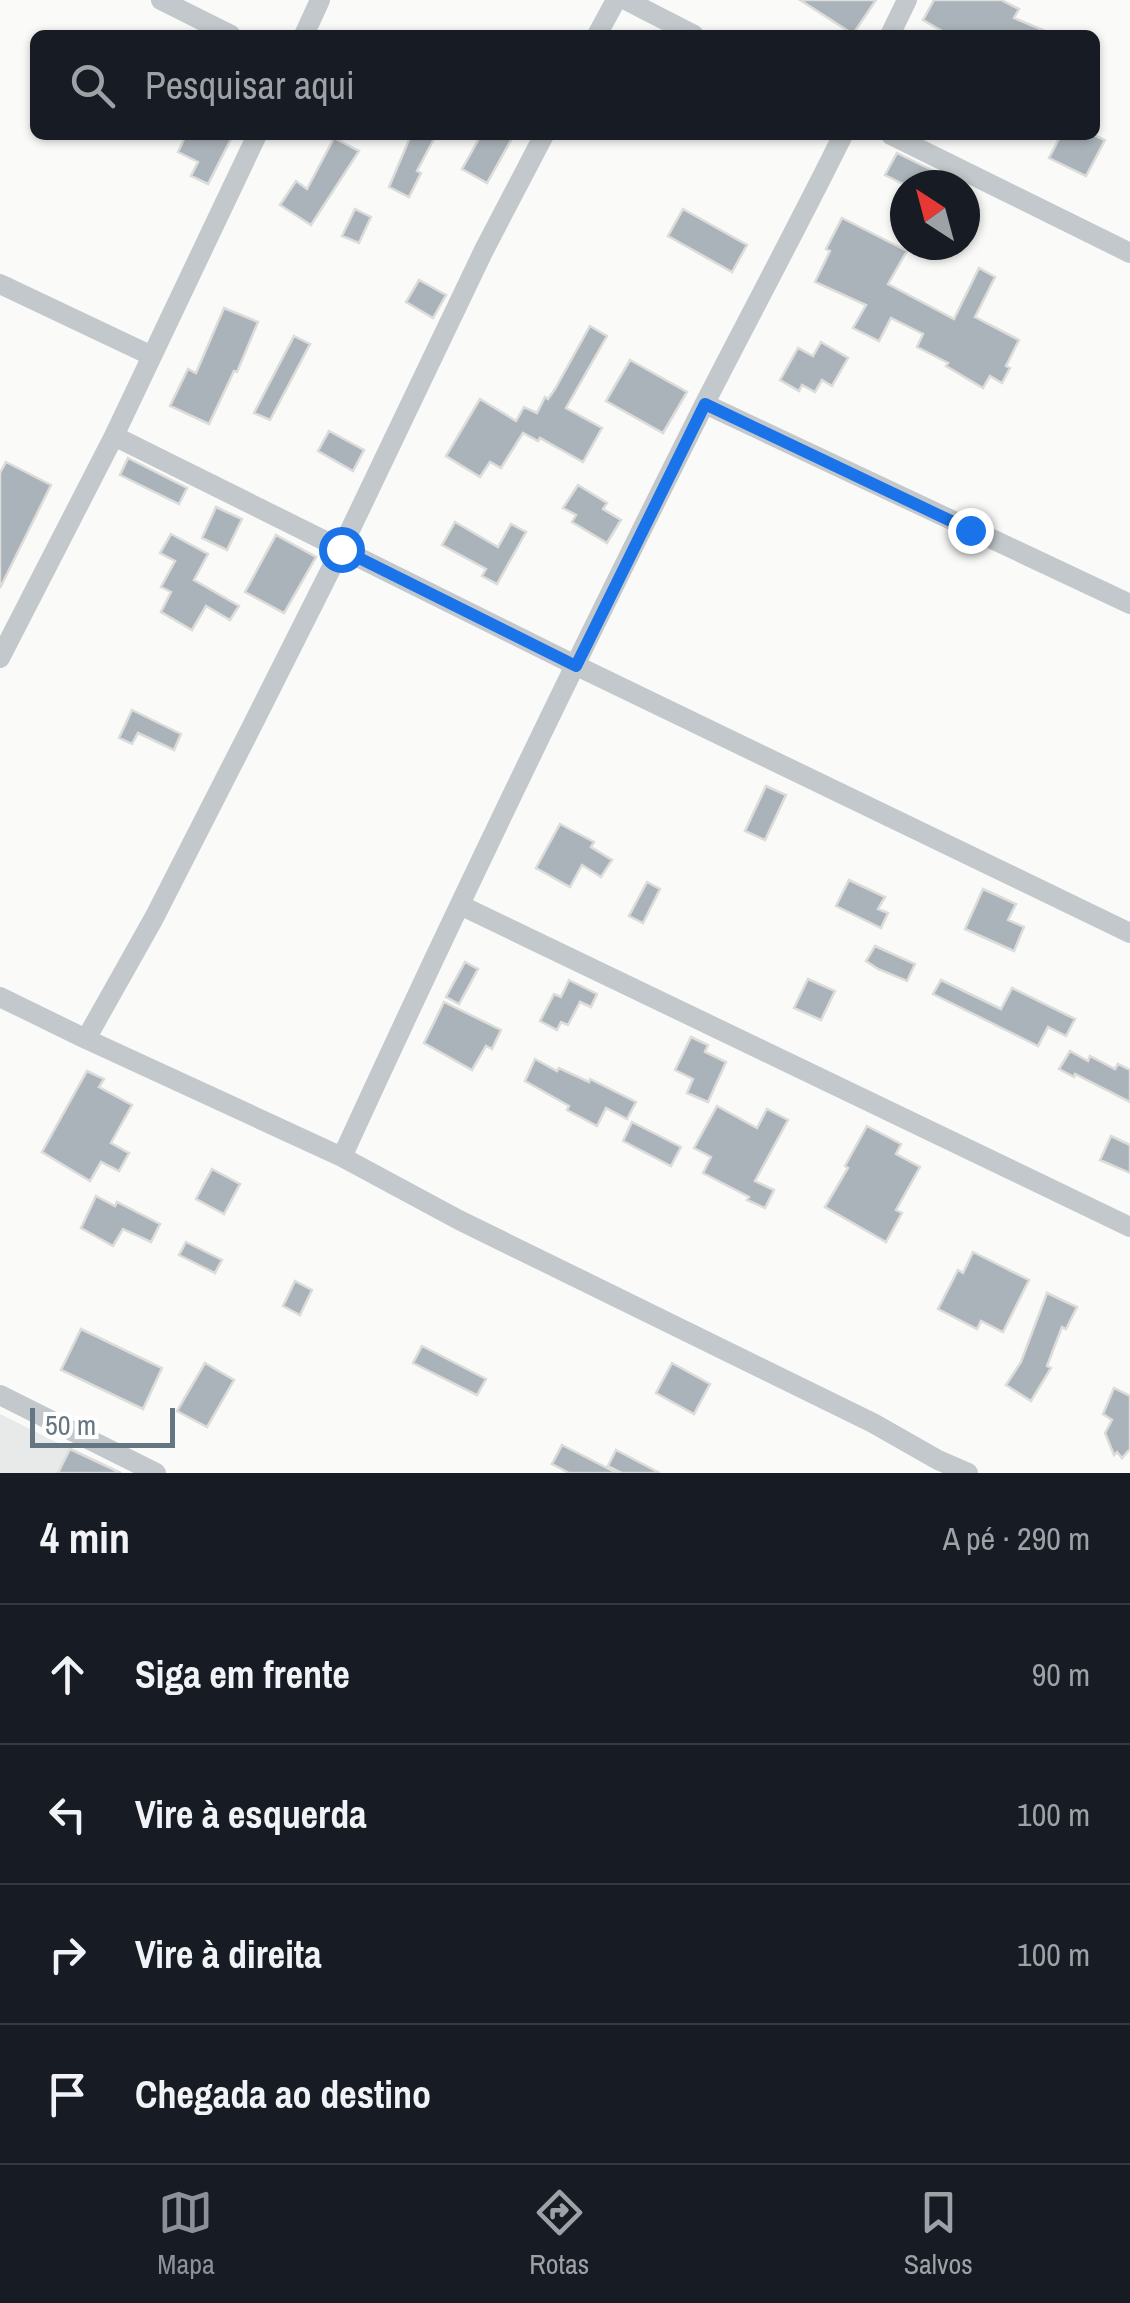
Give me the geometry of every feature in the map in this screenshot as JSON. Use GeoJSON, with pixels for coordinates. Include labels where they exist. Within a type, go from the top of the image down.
{"type":"FeatureCollection","features":[{"type":"Feature","properties":{"kind":"street"},"geometry":{"type":"LineString","coordinates":[[161,0],[221,30]]}},
{"type":"Feature","properties":{"kind":"street"},"geometry":{"type":"LineString","coordinates":[[306,30],[320,0]]}},
{"type":"Feature","properties":{"kind":"street"},"geometry":{"type":"LineString","coordinates":[[600,30],[616,0]]}},
{"type":"Feature","properties":{"kind":"street"},"geometry":{"type":"LineString","coordinates":[[626,0],[684,30]]}},
{"type":"Feature","properties":{"kind":"street"},"geometry":{"type":"LineString","coordinates":[[892,30],[906,0]]}},
{"type":"Feature","properties":{"kind":"street"},"geometry":{"type":"LineString","coordinates":[[0,658],[7,628],[114,436],[256,140]]}},
{"type":"Feature","properties":{"kind":"street"},"geometry":{"type":"LineString","coordinates":[[86,1040],[163,900],[341,549],[484,250],[541,140]]}},
{"type":"Feature","properties":{"kind":"street"},"geometry":{"type":"LineString","coordinates":[[342,1157],[576,666],[840,140]]}},
{"type":"Feature","properties":{"kind":"street"},"geometry":{"type":"LineString","coordinates":[[900,140],[1130,253]]}},
{"type":"Feature","properties":{"kind":"street"},"geometry":{"type":"LineString","coordinates":[[0,284],[152,356]]}},
{"type":"Feature","properties":{"kind":"street"},"geometry":{"type":"LineString","coordinates":[[705,404],[1130,604]]}},
{"type":"Feature","properties":{"kind":"street"},"geometry":{"type":"LineString","coordinates":[[114,436],[576,666],[1130,932]]}},
{"type":"Feature","properties":{"kind":"street"},"geometry":{"type":"LineString","coordinates":[[460,905],[1130,1227]]}},
{"type":"Feature","properties":{"kind":"street"},"geometry":{"type":"LineString","coordinates":[[0,997],[342,1157],[458,1220],[968,1473]]}},
{"type":"Feature","properties":{"kind":"street"},"geometry":{"type":"LineString","coordinates":[[0,1395],[156,1473]]}},
{"type":"Feature","properties":{"kind":"shaded area"},"geometry":{"type":"Polygon","coordinates":[[[0,1414],[70,1449],[121,1473],[0,1473],[0,1414]]]}},
{"type":"Feature","properties":{"kind":"building"},"geometry":{"type":"Polygon","coordinates":[[[800,0],[876,0],[856,30],[847,30],[800,0]]]}},
{"type":"Feature","properties":{"kind":"building"},"geometry":{"type":"Polygon","coordinates":[[[934,0],[1001,0],[1019,9],[1014,18],[1043,30],[940,30],[923,20],[934,0]]]}},
{"type":"Feature","properties":{"kind":"building"},"geometry":{"type":"Polygon","coordinates":[[[184,140],[230,140],[208,184],[191,176],[198,162],[178,152],[184,140]]]}},
{"type":"Feature","properties":{"kind":"building"},"geometry":{"type":"Polygon","coordinates":[[[333,140],[359,151],[311,225],[280,205],[296,181],[307,189],[333,140]]]}},
{"type":"Feature","properties":{"kind":"building"},"geometry":{"type":"Polygon","coordinates":[[[409,140],[433,140],[409,197],[389,187],[409,140]]]}},
{"type":"Feature","properties":{"kind":"building"},"geometry":{"type":"Polygon","coordinates":[[[478,140],[511,140],[487,183],[462,169],[478,140]]]}},
{"type":"Feature","properties":{"kind":"building"},"geometry":{"type":"Polygon","coordinates":[[[1058,140],[1105,140],[1086,176],[1049,158],[1058,140]]]}},
{"type":"Feature","properties":{"kind":"building"},"geometry":{"type":"Polygon","coordinates":[[[897,153],[932,170],[890,170],[890,178],[885,175],[897,153]]]}},
{"type":"Feature","properties":{"kind":"building"},"geometry":{"type":"Polygon","coordinates":[[[355,209],[371,217],[359,243],[342,236],[355,209]]]}},
{"type":"Feature","properties":{"kind":"building"},"geometry":{"type":"Polygon","coordinates":[[[683,209],[747,245],[732,272],[668,236],[683,209]]]}},
{"type":"Feature","properties":{"kind":"building"},"geometry":{"type":"Polygon","coordinates":[[[842,218],[890,242],[890,260],[902,260],[888,284],[954,319],[979,268],[995,277],[975,317],[1019,340],[1002,383],[990,376],[983,388],[917,347],[923,334],[891,318],[879,341],[853,328],[866,305],[815,282],[830,251],[826,249],[842,218]]]}},
{"type":"Feature","properties":{"kind":"building"},"geometry":{"type":"Polygon","coordinates":[[[419,280],[446,295],[433,318],[406,302],[419,280]]]}},
{"type":"Feature","properties":{"kind":"building"},"geometry":{"type":"Polygon","coordinates":[[[224,308],[258,322],[209,424],[170,406],[188,369],[196,373],[224,308]]]}},
{"type":"Feature","properties":{"kind":"building"},"geometry":{"type":"Polygon","coordinates":[[[590,326],[607,336],[566,408],[602,428],[583,462],[523,433],[501,468],[490,462],[480,477],[446,456],[480,399],[516,421],[524,407],[537,413],[590,326]]]}},
{"type":"Feature","properties":{"kind":"building"},"geometry":{"type":"Polygon","coordinates":[[[294,336],[310,344],[270,420],[254,413],[294,336]]]}},
{"type":"Feature","properties":{"kind":"building"},"geometry":{"type":"Polygon","coordinates":[[[821,342],[848,358],[832,386],[822,380],[815,392],[802,385],[799,391],[780,380],[798,348],[813,356],[821,342]]]}},
{"type":"Feature","properties":{"kind":"building"},"geometry":{"type":"Polygon","coordinates":[[[630,360],[687,392],[663,433],[606,401],[630,360]]]}},
{"type":"Feature","properties":{"kind":"building"},"geometry":{"type":"Polygon","coordinates":[[[329,431],[364,450],[353,471],[318,451],[329,431]]]}},
{"type":"Feature","properties":{"kind":"building"},"geometry":{"type":"Polygon","coordinates":[[[128,458],[187,488],[179,504],[120,475],[128,458]]]}},
{"type":"Feature","properties":{"kind":"building"},"geometry":{"type":"Polygon","coordinates":[[[6,462],[51,485],[0,588],[0,473],[6,462]]]}},
{"type":"Feature","properties":{"kind":"building"},"geometry":{"type":"Polygon","coordinates":[[[578,485],[607,503],[603,509],[621,520],[607,543],[572,522],[576,515],[563,508],[578,485]]]}},
{"type":"Feature","properties":{"kind":"building"},"geometry":{"type":"Polygon","coordinates":[[[216,507],[242,519],[227,550],[202,538],[216,507]]]}},
{"type":"Feature","properties":{"kind":"building"},"geometry":{"type":"Polygon","coordinates":[[[455,522],[498,547],[511,524],[526,532],[497,584],[482,576],[486,569],[442,545],[455,522]]]}},
{"type":"Feature","properties":{"kind":"building"},"geometry":{"type":"Polygon","coordinates":[[[171,534],[208,554],[194,580],[239,606],[230,620],[206,606],[192,630],[161,612],[171,592],[161,587],[175,561],[160,553],[171,534]]]}},
{"type":"Feature","properties":{"kind":"building"},"geometry":{"type":"Polygon","coordinates":[[[276,535],[316,557],[284,613],[245,592],[276,535]]]}},
{"type":"Feature","properties":{"kind":"building"},"geometry":{"type":"Polygon","coordinates":[[[132,710],[181,734],[174,750],[138,733],[132,744],[119,738],[132,710]]]}},
{"type":"Feature","properties":{"kind":"building"},"geometry":{"type":"Polygon","coordinates":[[[766,786],[786,795],[765,840],[745,831],[766,786]]]}},
{"type":"Feature","properties":{"kind":"building"},"geometry":{"type":"Polygon","coordinates":[[[560,824],[594,842],[591,847],[612,860],[601,877],[582,865],[570,887],[536,868],[560,824]]]}},
{"type":"Feature","properties":{"kind":"building"},"geometry":{"type":"Polygon","coordinates":[[[849,880],[885,897],[878,909],[888,913],[881,928],[836,906],[849,880]]]}},
{"type":"Feature","properties":{"kind":"building"},"geometry":{"type":"Polygon","coordinates":[[[647,882],[660,889],[643,923],[629,916],[647,882]]]}},
{"type":"Feature","properties":{"kind":"building"},"geometry":{"type":"Polygon","coordinates":[[[983,889],[1016,904],[1008,920],[1024,927],[1014,951],[965,929],[983,889]]]}},
{"type":"Feature","properties":{"kind":"building"},"geometry":{"type":"Polygon","coordinates":[[[875,946],[915,964],[907,981],[866,961],[875,946]]]}},
{"type":"Feature","properties":{"kind":"building"},"geometry":{"type":"Polygon","coordinates":[[[465,962],[478,969],[459,1004],[446,997],[465,962]]]}},
{"type":"Feature","properties":{"kind":"building"},"geometry":{"type":"Polygon","coordinates":[[[808,979],[835,991],[821,1020],[794,1008],[808,979]]]}},
{"type":"Feature","properties":{"kind":"building"},"geometry":{"type":"Polygon","coordinates":[[[569,980],[597,994],[591,1007],[580,1002],[568,1025],[561,1022],[557,1030],[540,1021],[554,994],[561,997],[569,980]]]}},
{"type":"Feature","properties":{"kind":"building"},"geometry":{"type":"Polygon","coordinates":[[[941,980],[1001,1009],[1012,988],[1075,1019],[1066,1036],[1048,1027],[1038,1046],[933,994],[941,980]]]}},
{"type":"Feature","properties":{"kind":"building"},"geometry":{"type":"Polygon","coordinates":[[[444,1002],[501,1030],[492,1049],[486,1046],[472,1070],[424,1043],[444,1002]]]}},
{"type":"Feature","properties":{"kind":"building"},"geometry":{"type":"Polygon","coordinates":[[[691,1037],[708,1045],[705,1052],[726,1062],[708,1102],[687,1093],[693,1079],[675,1070],[691,1037]]]}},
{"type":"Feature","properties":{"kind":"building"},"geometry":{"type":"Polygon","coordinates":[[[1070,1051],[1088,1061],[1090,1056],[1115,1069],[1118,1064],[1130,1070],[1130,1102],[1059,1069],[1070,1051]]]}},
{"type":"Feature","properties":{"kind":"building"},"geometry":{"type":"Polygon","coordinates":[[[535,1059],[557,1071],[559,1068],[589,1082],[590,1079],[636,1102],[627,1119],[606,1108],[597,1126],[567,1110],[569,1106],[525,1081],[535,1059]]]}},
{"type":"Feature","properties":{"kind":"building"},"geometry":{"type":"Polygon","coordinates":[[[87,1071],[104,1079],[99,1087],[132,1105],[111,1143],[129,1153],[119,1171],[101,1162],[90,1181],[42,1152],[87,1071]]]}},
{"type":"Feature","properties":{"kind":"building"},"geometry":{"type":"Polygon","coordinates":[[[717,1106],[757,1128],[767,1109],[788,1120],[755,1181],[774,1190],[765,1208],[703,1173],[711,1157],[694,1148],[717,1106]]]}},
{"type":"Feature","properties":{"kind":"building"},"geometry":{"type":"Polygon","coordinates":[[[632,1122],[681,1147],[671,1166],[623,1141],[632,1122]]]}},
{"type":"Feature","properties":{"kind":"building"},"geometry":{"type":"Polygon","coordinates":[[[867,1126],[901,1144],[896,1154],[920,1167],[896,1210],[902,1213],[886,1242],[825,1207],[867,1126]]]}},
{"type":"Feature","properties":{"kind":"building"},"geometry":{"type":"Polygon","coordinates":[[[1111,1136],[1130,1145],[1130,1173],[1100,1160],[1111,1136]]]}},
{"type":"Feature","properties":{"kind":"building"},"geometry":{"type":"Polygon","coordinates":[[[212,1169],[240,1184],[224,1214],[196,1199],[212,1169]]]}},
{"type":"Feature","properties":{"kind":"building"},"geometry":{"type":"Polygon","coordinates":[[[96,1196],[160,1224],[151,1242],[123,1229],[113,1246],[81,1228],[96,1196]]]}},
{"type":"Feature","properties":{"kind":"building"},"geometry":{"type":"Polygon","coordinates":[[[186,1242],[222,1260],[215,1273],[179,1255],[186,1242]]]}},
{"type":"Feature","properties":{"kind":"building"},"geometry":{"type":"Polygon","coordinates":[[[973,1252],[1029,1280],[1003,1332],[981,1321],[977,1329],[938,1309],[958,1270],[963,1273],[973,1252]]]}},
{"type":"Feature","properties":{"kind":"building"},"geometry":{"type":"Polygon","coordinates":[[[295,1281],[312,1290],[300,1315],[283,1306],[295,1281]]]}},
{"type":"Feature","properties":{"kind":"building"},"geometry":{"type":"Polygon","coordinates":[[[1047,1293],[1077,1307],[1066,1329],[1062,1327],[1047,1366],[1051,1368],[1031,1401],[1006,1385],[1021,1362],[1047,1293]]]}},
{"type":"Feature","properties":{"kind":"building"},"geometry":{"type":"Polygon","coordinates":[[[81,1329],[162,1368],[143,1409],[61,1370],[81,1329]]]}},
{"type":"Feature","properties":{"kind":"building"},"geometry":{"type":"Polygon","coordinates":[[[422,1346],[486,1379],[477,1395],[413,1363],[422,1346]]]}},
{"type":"Feature","properties":{"kind":"building"},"geometry":{"type":"Polygon","coordinates":[[[205,1363],[234,1380],[207,1427],[177,1411],[205,1363]]]}},
{"type":"Feature","properties":{"kind":"building"},"geometry":{"type":"Polygon","coordinates":[[[672,1363],[710,1384],[694,1414],[656,1393],[672,1363]]]}},
{"type":"Feature","properties":{"kind":"building"},"geometry":{"type":"Polygon","coordinates":[[[1114,1388],[1130,1396],[1130,1449],[1122,1458],[1117,1452],[1114,1455],[1105,1433],[1112,1420],[1103,1414],[1114,1388]]]}},
{"type":"Feature","properties":{"kind":"building"},"geometry":{"type":"Polygon","coordinates":[[[562,1445],[617,1473],[569,1473],[552,1464],[562,1445]]]}},
{"type":"Feature","properties":{"kind":"building"},"geometry":{"type":"Polygon","coordinates":[[[70,1449],[121,1473],[58,1473],[70,1449]]]}},
{"type":"Feature","properties":{"kind":"building"},"geometry":{"type":"Polygon","coordinates":[[[616,1450],[660,1473],[622,1473],[608,1466],[616,1450]]]}},
{"type":"Feature","properties":{"kind":"route"},"geometry":{"type":"LineString","coordinates":[[341,549],[576,666],[705,404],[970,530]]}}]}
